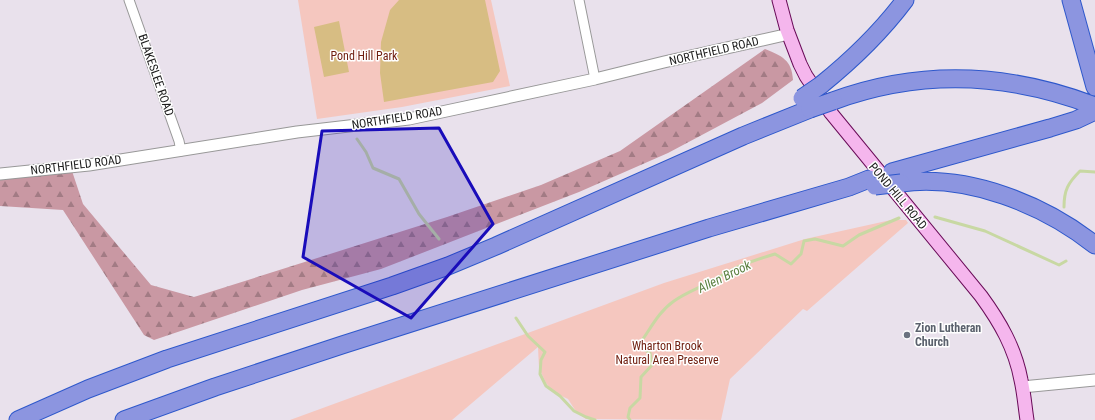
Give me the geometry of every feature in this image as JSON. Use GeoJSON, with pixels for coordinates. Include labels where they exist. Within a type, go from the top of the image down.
{"type":"FeatureCollection","features":[{"type":"Feature","properties":{"kind":"highway"},"geometry":{"type":"LineString","coordinates":[[806,104],[821,84],[847,63],[872,39],[905,0]]}},
{"type":"Feature","properties":{"kind":"highway"},"geometry":{"type":"LineString","coordinates":[[1071,0],[1095,87]]}},
{"type":"Feature","properties":{"kind":"highway"},"geometry":{"type":"LineString","coordinates":[[18,420],[88,389],[167,359],[392,286],[448,266],[743,136],[806,104],[833,101],[859,92],[890,85],[942,79],[999,81],[1031,86],[1095,106]]}},
{"type":"Feature","properties":{"kind":"highway"},"geometry":{"type":"LineString","coordinates":[[124,420],[215,387],[342,345],[709,228],[849,187],[897,178],[1076,120],[1095,111]]}},
{"type":"Feature","properties":{"kind":"highway"},"geometry":{"type":"LineString","coordinates":[[897,178],[977,188],[1007,196],[1054,217],[1095,245]]}},
{"type":"Feature","properties":{"kind":"main road","name":"POND HILL ROAD"},"geometry":{"type":"LineString","coordinates":[[779,0],[794,50],[806,76],[831,114],[989,307],[1002,328],[1010,344],[1019,370],[1027,420]]}},
{"type":"Feature","properties":{"kind":"street","name":"BLAKESLEE ROAD"},"geometry":{"type":"LineString","coordinates":[[129,0],[179,141],[181,151]]}},
{"type":"Feature","properties":{"kind":"street"},"geometry":{"type":"LineString","coordinates":[[579,0],[595,79]]}},
{"type":"Feature","properties":{"kind":"street","name":"NORTHFIELD ROAD"},"geometry":{"type":"LineString","coordinates":[[0,174],[89,165],[297,132],[409,119],[595,79],[789,34]]}},
{"type":"Feature","properties":{"kind":"street"},"geometry":{"type":"LineString","coordinates":[[1022,387],[1095,380]]}},
{"type":"Feature","properties":{"kind":"highlighted area"},"geometry":{"type":"Polygon","coordinates":[[[439,128],[493,224],[411,318],[303,257],[322,131],[439,128]]]}},
{"type":"Feature","properties":{"kind":"green space","name":"Pond Hill Park"},"geometry":{"type":"Polygon","coordinates":[[[298,0],[491,0],[510,86],[402,107],[317,119],[298,0]]]}},
{"type":"Feature","properties":{"kind":"green space"},"geometry":{"type":"Polygon","coordinates":[[[765,49],[781,57],[788,63],[791,68],[793,80],[762,103],[668,153],[579,192],[381,269],[302,290],[154,340],[144,335],[63,210],[0,206],[0,176],[72,171],[83,204],[151,285],[194,297],[447,217],[541,185],[620,151],[765,49]]]}},
{"type":"Feature","properties":{"kind":"green space","name":"Wharton Brook Natural Area Preserve"},"geometry":{"type":"Polygon","coordinates":[[[891,220],[906,220],[908,223],[807,311],[803,309],[730,379],[721,420],[586,419],[577,413],[568,399],[553,392],[546,383],[539,368],[538,347],[452,420],[290,420],[664,283],[805,239],[891,220]]]}},
{"type":"Feature","properties":{"kind":"shaded area"},"geometry":{"type":"Polygon","coordinates":[[[399,0],[485,0],[500,71],[493,82],[384,102],[380,73],[381,42],[390,10],[399,0]]]}},
{"type":"Feature","properties":{"kind":"shaded area"},"geometry":{"type":"Polygon","coordinates":[[[339,21],[349,72],[324,77],[314,27],[339,21]]]}},
{"type":"Feature","properties":{"kind":"waterway"},"geometry":{"type":"LineString","coordinates":[[357,139],[366,152],[373,168],[399,179],[419,214],[439,239]]}},
{"type":"Feature","properties":{"kind":"waterway","name":"Allen Brook"},"geometry":{"type":"LineString","coordinates":[[1064,207],[1066,191],[1076,175],[1080,171],[1095,172]]}},
{"type":"Feature","properties":{"kind":"waterway","name":"Allen Brook"},"geometry":{"type":"LineString","coordinates":[[935,217],[985,231],[1059,265],[1066,261]]}},
{"type":"Feature","properties":{"kind":"waterway","name":"Allen Brook"},"geometry":{"type":"LineString","coordinates":[[630,420],[628,417],[630,408],[640,398],[641,377],[652,365],[650,353],[638,346],[668,305],[685,294],[735,268],[764,257],[775,254],[791,264],[801,254],[804,241],[815,239],[843,246],[859,235],[899,218]]}},
{"type":"Feature","properties":{"kind":"waterway"},"geometry":{"type":"LineString","coordinates":[[516,318],[528,336],[545,352],[541,360],[540,374],[546,386],[560,396],[574,411],[595,420]]}},
{"type":"Feature","properties":{"kind":"place","name":"Zion Lutheran Church"},"geometry":{"type":"Point","coordinates":[907,335]}}]}
